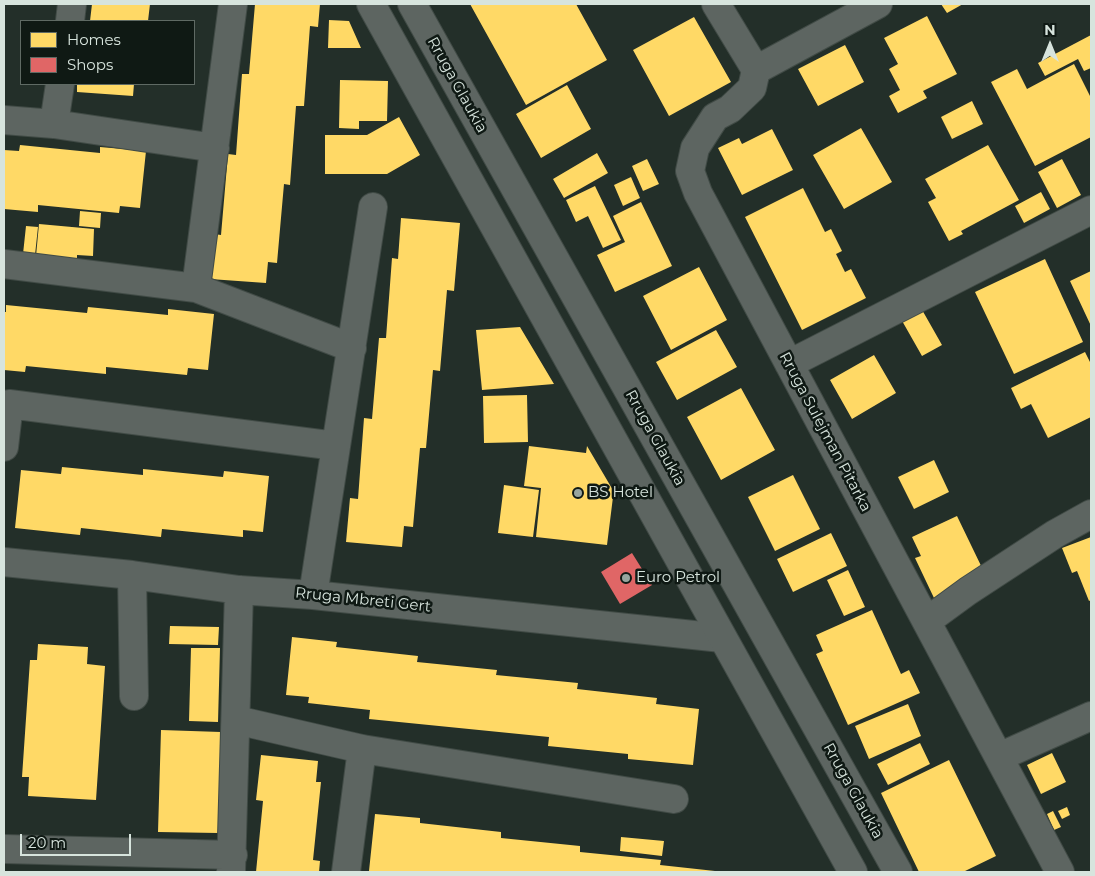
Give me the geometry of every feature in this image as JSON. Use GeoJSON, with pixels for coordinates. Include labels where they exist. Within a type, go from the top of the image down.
{"type":"FeatureCollection","features":[{"type":"Feature","properties":{"kind":"street"},"geometry":{"type":"LineString","coordinates":[[70,20],[72,4]]}},
{"type":"Feature","properties":{"kind":"street"},"geometry":{"type":"LineString","coordinates":[[196,288],[233,4]]}},
{"type":"Feature","properties":{"kind":"street"},"geometry":{"type":"LineString","coordinates":[[371,4],[853,872]]}},
{"type":"Feature","properties":{"kind":"street","name":"Rruga Glaukia"},"geometry":{"type":"LineString","coordinates":[[412,4],[898,872]]}},
{"type":"Feature","properties":{"kind":"street"},"geometry":{"type":"LineString","coordinates":[[716,4],[756,70],[878,4]]}},
{"type":"Feature","properties":{"kind":"street","name":"Rruga Sulejman Pitarka"},"geometry":{"type":"LineString","coordinates":[[756,70],[752,88],[730,109],[715,117],[695,148],[690,171],[698,193],[1060,872]]}},
{"type":"Feature","properties":{"kind":"street"},"geometry":{"type":"LineString","coordinates":[[54,124],[60,85]]}},
{"type":"Feature","properties":{"kind":"street"},"geometry":{"type":"LineString","coordinates":[[4,120],[54,124],[215,148]]}},
{"type":"Feature","properties":{"kind":"street"},"geometry":{"type":"LineString","coordinates":[[314,594],[373,207]]}},
{"type":"Feature","properties":{"kind":"street"},"geometry":{"type":"LineString","coordinates":[[789,364],[1091,210]]}},
{"type":"Feature","properties":{"kind":"street"},"geometry":{"type":"LineString","coordinates":[[4,264],[196,288],[352,348]]}},
{"type":"Feature","properties":{"kind":"street"},"geometry":{"type":"LineString","coordinates":[[4,447],[9,404],[336,446]]}},
{"type":"Feature","properties":{"kind":"street"},"geometry":{"type":"LineString","coordinates":[[927,621],[968,591],[1055,534],[1091,514]]}},
{"type":"Feature","properties":{"kind":"street","name":"Rruga Mbreti Gert"},"geometry":{"type":"LineString","coordinates":[[4,562],[132,575],[239,590],[314,594],[722,638]]}},
{"type":"Feature","properties":{"kind":"street"},"geometry":{"type":"LineString","coordinates":[[132,575],[134,696]]}},
{"type":"Feature","properties":{"kind":"street"},"geometry":{"type":"LineString","coordinates":[[4,849],[232,864],[239,590]]}},
{"type":"Feature","properties":{"kind":"street"},"geometry":{"type":"LineString","coordinates":[[999,758],[1091,716]]}},
{"type":"Feature","properties":{"kind":"street"},"geometry":{"type":"LineString","coordinates":[[236,720],[362,749],[674,799]]}},
{"type":"Feature","properties":{"kind":"street"},"geometry":{"type":"LineString","coordinates":[[346,872],[362,749]]}},
{"type":"Feature","properties":{"kind":"building: Homes"},"geometry":{"type":"Polygon","coordinates":[[[92,4],[150,4],[148,20],[90,20],[92,4]]]}},
{"type":"Feature","properties":{"kind":"building: Homes"},"geometry":{"type":"Polygon","coordinates":[[[255,4],[320,4],[318,27],[310,26],[304,106],[296,106],[290,185],[284,184],[277,263],[268,262],[266,283],[210,279],[214,234],[221,235],[228,154],[236,155],[242,74],[249,74],[255,4]]]}},
{"type":"Feature","properties":{"kind":"building: Homes"},"geometry":{"type":"Polygon","coordinates":[[[470,4],[576,4],[607,60],[526,105],[470,4]]]}},
{"type":"Feature","properties":{"kind":"building: Homes"},"geometry":{"type":"Polygon","coordinates":[[[941,4],[963,4],[947,13],[941,4]]]}},
{"type":"Feature","properties":{"kind":"building: Homes"},"geometry":{"type":"Polygon","coordinates":[[[927,16],[957,74],[923,91],[927,98],[898,113],[889,96],[900,90],[889,69],[898,64],[884,38],[927,16]]]}},
{"type":"Feature","properties":{"kind":"building: Homes"},"geometry":{"type":"Polygon","coordinates":[[[694,17],[731,82],[669,116],[633,50],[694,17]]]}},
{"type":"Feature","properties":{"kind":"building: Homes"},"geometry":{"type":"Polygon","coordinates":[[[329,20],[349,21],[361,48],[328,48],[329,20]]]}},
{"type":"Feature","properties":{"kind":"building: Homes"},"geometry":{"type":"Polygon","coordinates":[[[1091,35],[1091,68],[1084,71],[1078,59],[1045,76],[1038,63],[1091,35]]]}},
{"type":"Feature","properties":{"kind":"building: Homes"},"geometry":{"type":"Polygon","coordinates":[[[845,45],[864,82],[818,106],[798,69],[845,45]]]}},
{"type":"Feature","properties":{"kind":"building: Homes"},"geometry":{"type":"Polygon","coordinates":[[[1074,64],[1091,98],[1091,137],[1035,166],[991,82],[1017,69],[1027,89],[1074,64]]]}},
{"type":"Feature","properties":{"kind":"building: Homes"},"geometry":{"type":"Polygon","coordinates":[[[340,80],[388,81],[387,121],[359,121],[359,129],[339,128],[340,80]]]}},
{"type":"Feature","properties":{"kind":"building: Homes"},"geometry":{"type":"Polygon","coordinates":[[[77,85],[134,85],[133,96],[77,92],[77,85]]]}},
{"type":"Feature","properties":{"kind":"building: Homes"},"geometry":{"type":"Polygon","coordinates":[[[567,85],[591,129],[541,158],[516,114],[567,85]]]}},
{"type":"Feature","properties":{"kind":"building: Homes"},"geometry":{"type":"Polygon","coordinates":[[[972,101],[983,124],[952,139],[941,117],[972,101]]]}},
{"type":"Feature","properties":{"kind":"building: Homes"},"geometry":{"type":"Polygon","coordinates":[[[399,117],[420,155],[387,174],[325,174],[325,135],[367,135],[399,117]]]}},
{"type":"Feature","properties":{"kind":"building: Homes"},"geometry":{"type":"Polygon","coordinates":[[[861,128],[892,182],[844,209],[813,155],[861,128]]]}},
{"type":"Feature","properties":{"kind":"building: Homes"},"geometry":{"type":"Polygon","coordinates":[[[772,129],[793,170],[742,195],[718,148],[739,138],[742,144],[772,129]]]}},
{"type":"Feature","properties":{"kind":"building: Homes"},"geometry":{"type":"Polygon","coordinates":[[[20,145],[100,153],[100,147],[146,151],[140,208],[120,206],[119,213],[38,205],[38,212],[4,209],[4,150],[19,151],[20,145]]]}},
{"type":"Feature","properties":{"kind":"building: Homes"},"geometry":{"type":"Polygon","coordinates":[[[988,145],[1019,200],[961,231],[963,234],[949,241],[928,202],[936,198],[925,179],[988,145]]]}},
{"type":"Feature","properties":{"kind":"building: Homes"},"geometry":{"type":"Polygon","coordinates":[[[597,153],[608,173],[564,198],[553,179],[597,153]]]}},
{"type":"Feature","properties":{"kind":"building: Homes"},"geometry":{"type":"Polygon","coordinates":[[[647,159],[659,184],[643,191],[632,166],[647,159]]]}},
{"type":"Feature","properties":{"kind":"building: Homes"},"geometry":{"type":"Polygon","coordinates":[[[1062,159],[1081,195],[1057,208],[1038,172],[1062,159]]]}},
{"type":"Feature","properties":{"kind":"building: Homes"},"geometry":{"type":"Polygon","coordinates":[[[631,177],[640,198],[623,206],[614,185],[631,177]]]}},
{"type":"Feature","properties":{"kind":"building: Homes"},"geometry":{"type":"Polygon","coordinates":[[[595,186],[621,240],[603,248],[588,216],[576,222],[566,200],[595,186]]]}},
{"type":"Feature","properties":{"kind":"building: Homes"},"geometry":{"type":"Polygon","coordinates":[[[803,188],[825,232],[831,229],[842,251],[836,254],[845,272],[851,269],[866,298],[802,330],[745,217],[803,188]]]}},
{"type":"Feature","properties":{"kind":"building: Homes"},"geometry":{"type":"Polygon","coordinates":[[[1041,192],[1050,209],[1024,223],[1015,206],[1041,192]]]}},
{"type":"Feature","properties":{"kind":"building: Homes"},"geometry":{"type":"Polygon","coordinates":[[[641,202],[672,266],[615,292],[597,255],[625,242],[613,216],[641,202]]]}},
{"type":"Feature","properties":{"kind":"building: Homes"},"geometry":{"type":"Polygon","coordinates":[[[80,211],[101,213],[100,228],[79,226],[80,211]]]}},
{"type":"Feature","properties":{"kind":"building: Homes"},"geometry":{"type":"Polygon","coordinates":[[[401,218],[460,223],[454,291],[447,290],[440,371],[433,370],[426,448],[420,448],[413,527],[404,526],[402,547],[346,542],[350,498],[358,499],[364,418],[372,419],[379,338],[386,338],[392,258],[398,259],[401,218]]]}},
{"type":"Feature","properties":{"kind":"building: Homes"},"geometry":{"type":"Polygon","coordinates":[[[39,224],[94,229],[93,256],[77,255],[77,259],[36,256],[39,224]]]}},
{"type":"Feature","properties":{"kind":"building: Homes"},"geometry":{"type":"Polygon","coordinates":[[[26,226],[38,227],[35,255],[23,254],[26,226]]]}},
{"type":"Feature","properties":{"kind":"building: Homes"},"geometry":{"type":"Polygon","coordinates":[[[1045,259],[1083,342],[1014,374],[975,292],[1045,259]]]}},
{"type":"Feature","properties":{"kind":"building: Homes"},"geometry":{"type":"Polygon","coordinates":[[[699,267],[727,320],[671,350],[643,296],[699,267]]]}},
{"type":"Feature","properties":{"kind":"building: Homes"},"geometry":{"type":"Polygon","coordinates":[[[1091,271],[1091,326],[1070,281],[1091,271]]]}},
{"type":"Feature","properties":{"kind":"building: Homes"},"geometry":{"type":"Polygon","coordinates":[[[6,305],[87,313],[88,307],[168,315],[168,309],[214,314],[208,370],[188,368],[187,375],[106,367],[106,374],[26,366],[25,372],[4,370],[4,312],[6,312],[6,305]]]}},
{"type":"Feature","properties":{"kind":"building: Homes"},"geometry":{"type":"Polygon","coordinates":[[[921,308],[942,345],[922,356],[901,319],[921,308]]]}},
{"type":"Feature","properties":{"kind":"building: Homes"},"geometry":{"type":"Polygon","coordinates":[[[520,327],[554,384],[482,390],[476,330],[520,327]]]}},
{"type":"Feature","properties":{"kind":"building: Homes"},"geometry":{"type":"Polygon","coordinates":[[[716,330],[737,367],[677,400],[656,362],[716,330]]]}},
{"type":"Feature","properties":{"kind":"building: Homes"},"geometry":{"type":"Polygon","coordinates":[[[1085,352],[1091,364],[1091,417],[1048,438],[1031,404],[1021,409],[1011,388],[1085,352]]]}},
{"type":"Feature","properties":{"kind":"building: Homes"},"geometry":{"type":"Polygon","coordinates":[[[874,355],[896,393],[852,419],[830,380],[874,355]]]}},
{"type":"Feature","properties":{"kind":"building: Homes"},"geometry":{"type":"Polygon","coordinates":[[[741,388],[775,450],[721,480],[687,417],[741,388]]]}},
{"type":"Feature","properties":{"kind":"building: Homes"},"geometry":{"type":"Polygon","coordinates":[[[527,395],[528,442],[484,443],[483,396],[527,395]]]}},
{"type":"Feature","properties":{"kind":"building: Homes","name":"BS Hotel"},"geometry":{"type":"Polygon","coordinates":[[[529,446],[586,453],[587,446],[617,497],[613,497],[607,545],[536,537],[541,488],[524,486],[529,446]]]}},
{"type":"Feature","properties":{"kind":"building: Homes"},"geometry":{"type":"Polygon","coordinates":[[[934,460],[949,492],[914,509],[898,477],[934,460]]]}},
{"type":"Feature","properties":{"kind":"building: Homes"},"geometry":{"type":"Polygon","coordinates":[[[62,467],[143,475],[143,469],[223,477],[224,471],[269,476],[263,532],[243,530],[243,537],[162,529],[161,537],[81,528],[80,535],[15,528],[21,470],[61,474],[62,467]]]}},
{"type":"Feature","properties":{"kind":"building: Homes"},"geometry":{"type":"Polygon","coordinates":[[[793,475],[820,529],[775,551],[748,497],[793,475]]]}},
{"type":"Feature","properties":{"kind":"building: Homes"},"geometry":{"type":"Polygon","coordinates":[[[504,485],[539,490],[533,537],[498,533],[504,485]]]}},
{"type":"Feature","properties":{"kind":"building: Homes"},"geometry":{"type":"Polygon","coordinates":[[[957,516],[985,574],[934,598],[915,558],[921,556],[912,537],[957,516]]]}},
{"type":"Feature","properties":{"kind":"building: Homes"},"geometry":{"type":"Polygon","coordinates":[[[831,533],[847,566],[793,592],[777,559],[831,533]]]}},
{"type":"Feature","properties":{"kind":"building: Homes"},"geometry":{"type":"Polygon","coordinates":[[[1091,537],[1091,600],[1089,601],[1077,571],[1072,573],[1062,548],[1091,537]]]}},
{"type":"Feature","properties":{"kind":"building: Homes"},"geometry":{"type":"Polygon","coordinates":[[[848,570],[865,607],[844,616],[827,580],[848,570]]]}},
{"type":"Feature","properties":{"kind":"building: Homes"},"geometry":{"type":"Polygon","coordinates":[[[872,610],[901,674],[909,670],[920,693],[848,725],[816,654],[823,651],[816,635],[872,610]]]}},
{"type":"Feature","properties":{"kind":"building: Homes"},"geometry":{"type":"Polygon","coordinates":[[[170,626],[219,627],[218,645],[169,644],[170,626]]]}},
{"type":"Feature","properties":{"kind":"building: Homes"},"geometry":{"type":"Polygon","coordinates":[[[292,637],[337,642],[336,647],[418,656],[417,662],[497,670],[496,675],[578,683],[577,689],[657,698],[656,704],[699,709],[693,765],[628,759],[628,754],[548,746],[549,737],[369,719],[370,710],[308,703],[309,697],[286,695],[292,637]]]}},
{"type":"Feature","properties":{"kind":"building: Homes"},"geometry":{"type":"Polygon","coordinates":[[[38,644],[88,647],[87,664],[105,666],[96,800],[28,796],[29,777],[22,777],[30,660],[37,660],[38,644]]]}},
{"type":"Feature","properties":{"kind":"building: Homes"},"geometry":{"type":"Polygon","coordinates":[[[191,648],[220,648],[218,722],[189,721],[191,648]]]}},
{"type":"Feature","properties":{"kind":"building: Homes"},"geometry":{"type":"Polygon","coordinates":[[[908,704],[921,736],[869,759],[855,726],[908,704]]]}},
{"type":"Feature","properties":{"kind":"building: Homes"},"geometry":{"type":"Polygon","coordinates":[[[161,730],[221,732],[218,833],[158,832],[161,730]]]}},
{"type":"Feature","properties":{"kind":"building: Homes"},"geometry":{"type":"Polygon","coordinates":[[[920,743],[930,764],[888,785],[877,764],[920,743]]]}},
{"type":"Feature","properties":{"kind":"building: Homes"},"geometry":{"type":"Polygon","coordinates":[[[1052,753],[1066,782],[1041,794],[1027,765],[1052,753]]]}},
{"type":"Feature","properties":{"kind":"building: Homes"},"geometry":{"type":"Polygon","coordinates":[[[261,755],[318,761],[316,782],[321,782],[313,860],[320,861],[319,872],[256,872],[263,801],[256,800],[261,755]]]}},
{"type":"Feature","properties":{"kind":"building: Homes"},"geometry":{"type":"Polygon","coordinates":[[[949,760],[996,856],[963,872],[919,872],[881,793],[949,760]]]}},
{"type":"Feature","properties":{"kind":"building: Homes"},"geometry":{"type":"Polygon","coordinates":[[[1067,807],[1070,815],[1062,819],[1058,811],[1067,807]]]}},
{"type":"Feature","properties":{"kind":"building: Homes"},"geometry":{"type":"Polygon","coordinates":[[[1053,811],[1061,827],[1054,830],[1047,814],[1053,811]]]}},
{"type":"Feature","properties":{"kind":"building: Homes"},"geometry":{"type":"Polygon","coordinates":[[[375,814],[420,818],[420,823],[501,832],[501,838],[580,846],[580,852],[661,860],[660,865],[715,872],[369,871],[375,814]]]}},
{"type":"Feature","properties":{"kind":"building: Homes"},"geometry":{"type":"Polygon","coordinates":[[[621,837],[664,841],[662,856],[620,851],[621,837]]]}},
{"type":"Feature","properties":{"kind":"building: Shops","name":"Euro Petrol"},"geometry":{"type":"Polygon","coordinates":[[[632,553],[652,585],[620,604],[601,572],[632,553]]]}},
{"type":"Feature","properties":{"kind":"place","name":"BS Hotel"},"geometry":{"type":"Point","coordinates":[578,493]}},
{"type":"Feature","properties":{"kind":"place","name":"Euro Petrol"},"geometry":{"type":"Point","coordinates":[626,578]}}]}
